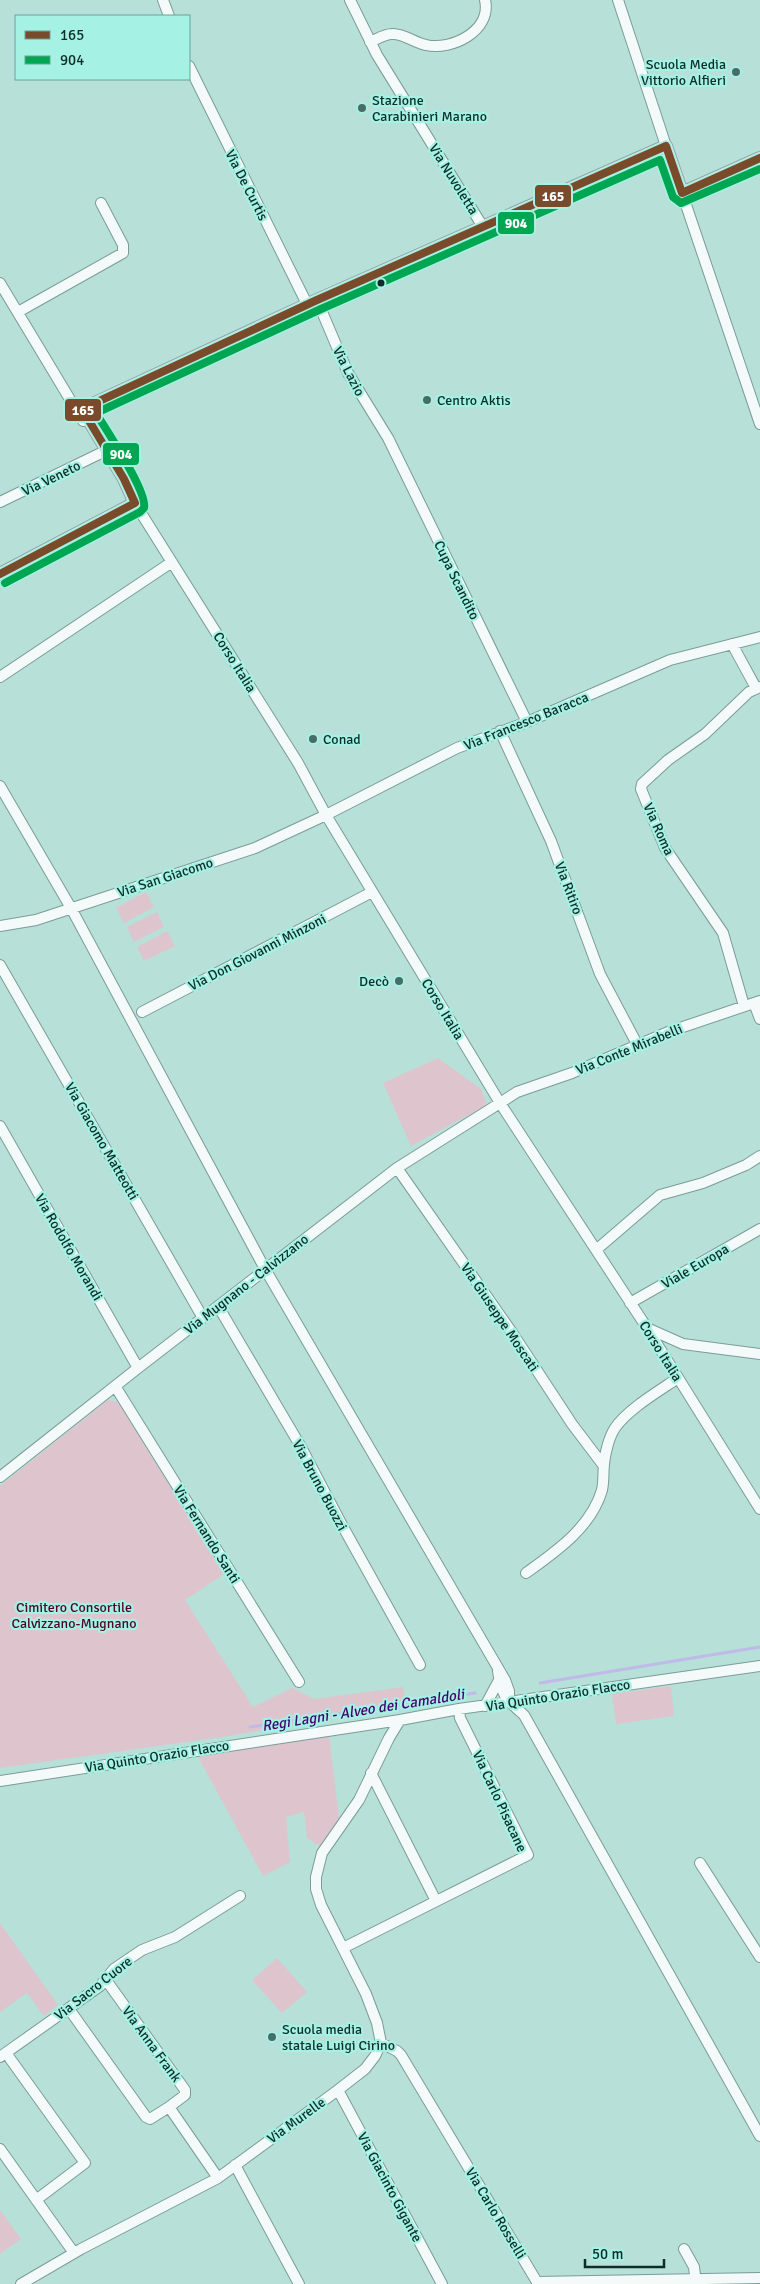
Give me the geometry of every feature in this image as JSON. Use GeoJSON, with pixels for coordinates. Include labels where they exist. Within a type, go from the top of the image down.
{"type":"FeatureCollection","features":[{"type":"Feature","properties":{"kind":"main road"},"geometry":{"type":"LineString","coordinates":[[82,409],[312,302],[666,146],[682,193],[760,158]]}},
{"type":"Feature","properties":{"kind":"main road","name":"Corso Italia"},"geometry":{"type":"LineString","coordinates":[[82,409],[124,480],[135,503]]}},
{"type":"Feature","properties":{"kind":"main road"},"geometry":{"type":"LineString","coordinates":[[0,574],[135,503]]}},
{"type":"Feature","properties":{"kind":"street"},"geometry":{"type":"LineString","coordinates":[[164,0],[169,15]]}},
{"type":"Feature","properties":{"kind":"street","name":"Via Nuvoletta"},"geometry":{"type":"LineString","coordinates":[[350,0],[370,42],[483,227]]}},
{"type":"Feature","properties":{"kind":"street"},"geometry":{"type":"LineString","coordinates":[[370,42],[391,34],[426,45],[448,45],[479,27],[486,4],[485,0]]}},
{"type":"Feature","properties":{"kind":"street"},"geometry":{"type":"LineString","coordinates":[[618,0],[666,146]]}},
{"type":"Feature","properties":{"kind":"street","name":"Via De Curtis"},"geometry":{"type":"LineString","coordinates":[[190,68],[211,113],[312,302]]}},
{"type":"Feature","properties":{"kind":"street"},"geometry":{"type":"LineString","coordinates":[[682,193],[760,424]]}},
{"type":"Feature","properties":{"kind":"street"},"geometry":{"type":"LineString","coordinates":[[18,312],[123,254],[123,245],[100,203]]}},
{"type":"Feature","properties":{"kind":"street","name":"Corso Italia"},"geometry":{"type":"LineString","coordinates":[[0,283],[70,397],[101,453],[135,503],[298,763],[326,815],[500,1103],[630,1303],[759,1507]]}},
{"type":"Feature","properties":{"kind":"street","name":"Via Lazio"},"geometry":{"type":"LineString","coordinates":[[312,302],[348,373],[388,438]]}},
{"type":"Feature","properties":{"kind":"street","name":"Corso Italia"},"geometry":{"type":"LineString","coordinates":[[70,397],[82,409]]}},
{"type":"Feature","properties":{"kind":"street","name":"Cupa Scandito"},"geometry":{"type":"LineString","coordinates":[[388,438],[527,722]]}},
{"type":"Feature","properties":{"kind":"street","name":"Via Veneto"},"geometry":{"type":"LineString","coordinates":[[0,502],[101,453]]}},
{"type":"Feature","properties":{"kind":"street"},"geometry":{"type":"LineString","coordinates":[[0,677],[172,562]]}},
{"type":"Feature","properties":{"kind":"street","name":"Via Francesco Baracca"},"geometry":{"type":"LineString","coordinates":[[326,815],[457,748],[527,722],[670,660],[760,637]]}},
{"type":"Feature","properties":{"kind":"street"},"geometry":{"type":"LineString","coordinates":[[732,644],[758,688]]}},
{"type":"Feature","properties":{"kind":"street","name":"Via Roma"},"geometry":{"type":"LineString","coordinates":[[753,1004],[723,933],[665,848],[641,789],[642,784],[668,760],[705,734],[749,692],[758,688]]}},
{"type":"Feature","properties":{"kind":"street","name":"Via Ritiro"},"geometry":{"type":"LineString","coordinates":[[500,731],[551,841],[600,974],[637,1044]]}},
{"type":"Feature","properties":{"kind":"street"},"geometry":{"type":"LineString","coordinates":[[0,786],[71,908],[265,1269],[497,1668],[509,1691],[509,1702],[524,1715],[760,2136]]}},
{"type":"Feature","properties":{"kind":"street","name":"Via San Giacomo"},"geometry":{"type":"LineString","coordinates":[[0,926],[36,920],[255,848],[326,815]]}},
{"type":"Feature","properties":{"kind":"street","name":"Via Don Giovanni Minzoni"},"geometry":{"type":"LineString","coordinates":[[142,1012],[372,892]]}},
{"type":"Feature","properties":{"kind":"street","name":"Via Giacomo Matteotti"},"geometry":{"type":"LineString","coordinates":[[0,965],[203,1318]]}},
{"type":"Feature","properties":{"kind":"street"},"geometry":{"type":"LineString","coordinates":[[753,1004],[760,1019]]}},
{"type":"Feature","properties":{"kind":"street","name":"Via Conte Mirabelli"},"geometry":{"type":"LineString","coordinates":[[500,1103],[517,1092],[572,1073],[637,1044],[753,1004]]}},
{"type":"Feature","properties":{"kind":"street","name":"Via Mugnano - Calvizzano"},"geometry":{"type":"LineString","coordinates":[[0,1477],[397,1168],[500,1103]]}},
{"type":"Feature","properties":{"kind":"street","name":"Via Rodolfo Morandi"},"geometry":{"type":"LineString","coordinates":[[0,1126],[138,1368]]}},
{"type":"Feature","properties":{"kind":"street"},"geometry":{"type":"LineString","coordinates":[[596,1250],[660,1195],[703,1183],[746,1166],[760,1157]]}},
{"type":"Feature","properties":{"kind":"street","name":"Via Giuseppe Moscati"},"geometry":{"type":"LineString","coordinates":[[397,1168],[513,1334],[572,1424],[603,1465]]}},
{"type":"Feature","properties":{"kind":"street","name":"Viale Europa"},"geometry":{"type":"LineString","coordinates":[[630,1303],[760,1229]]}},
{"type":"Feature","properties":{"kind":"street","name":"Via Bruno Buozzi"},"geometry":{"type":"LineString","coordinates":[[218,1306],[302,1447],[342,1525],[420,1665]]}},
{"type":"Feature","properties":{"kind":"street"},"geometry":{"type":"LineString","coordinates":[[646,1328],[683,1344],[760,1354]]}},
{"type":"Feature","properties":{"kind":"street"},"geometry":{"type":"LineString","coordinates":[[526,1573],[565,1543],[581,1527],[594,1508],[601,1491],[604,1473],[603,1465],[616,1428],[635,1409],[678,1378]]}},
{"type":"Feature","properties":{"kind":"street","name":"Via Fernando Santi"},"geometry":{"type":"LineString","coordinates":[[115,1386],[299,1682]]}},
{"type":"Feature","properties":{"kind":"street","name":"Via Quinto Orazio Flacco"},"geometry":{"type":"LineString","coordinates":[[0,1781],[648,1680],[760,1666]]}},
{"type":"Feature","properties":{"kind":"street"},"geometry":{"type":"LineString","coordinates":[[502,1680],[524,1700],[524,1715]]}},
{"type":"Feature","properties":{"kind":"street"},"geometry":{"type":"LineString","coordinates":[[485,1706],[502,1680]]}},
{"type":"Feature","properties":{"kind":"street","name":"Via Carlo Pisacane"},"geometry":{"type":"LineString","coordinates":[[343,1948],[529,1855],[460,1718],[459,1709]]}},
{"type":"Feature","properties":{"kind":"street"},"geometry":{"type":"LineString","coordinates":[[380,2043],[377,2023],[366,1994],[318,1895],[316,1877],[322,1853],[356,1806],[371,1773],[400,1720]]}},
{"type":"Feature","properties":{"kind":"street"},"geometry":{"type":"LineString","coordinates":[[371,1773],[436,1901]]}},
{"type":"Feature","properties":{"kind":"street"},"geometry":{"type":"LineString","coordinates":[[700,1863],[760,1958]]}},
{"type":"Feature","properties":{"kind":"street","name":"Via Sacro Cuore"},"geometry":{"type":"LineString","coordinates":[[3,2055],[68,2009],[106,1980],[114,1969],[142,1950],[175,1937],[240,1896]]}},
{"type":"Feature","properties":{"kind":"street","name":"Via Anna Frank"},"geometry":{"type":"LineString","coordinates":[[106,1980],[185,2090],[185,2095],[170,2107]]}},
{"type":"Feature","properties":{"kind":"street"},"geometry":{"type":"LineString","coordinates":[[68,2009],[146,2117],[154,2118],[170,2107],[218,2178]]}},
{"type":"Feature","properties":{"kind":"street","name":"Via Murelle"},"geometry":{"type":"LineString","coordinates":[[21,2284],[74,2253],[218,2178],[338,2090],[370,2063],[380,2043]]}},
{"type":"Feature","properties":{"kind":"street","name":"Via Carlo Rosselli"},"geometry":{"type":"LineString","coordinates":[[380,2043],[401,2055],[538,2282],[696,2282],[760,2278]]}},
{"type":"Feature","properties":{"kind":"street"},"geometry":{"type":"LineString","coordinates":[[3,2055],[85,2163],[36,2200]]}},
{"type":"Feature","properties":{"kind":"street","name":"Via Giacinto Gigante"},"geometry":{"type":"LineString","coordinates":[[338,2090],[442,2284]]}},
{"type":"Feature","properties":{"kind":"street"},"geometry":{"type":"LineString","coordinates":[[0,2149],[74,2253]]}},
{"type":"Feature","properties":{"kind":"street"},"geometry":{"type":"LineString","coordinates":[[235,2165],[299,2284]]}},
{"type":"Feature","properties":{"kind":"street"},"geometry":{"type":"LineString","coordinates":[[684,2249],[692,2262],[696,2282]]}},
{"type":"Feature","properties":{"kind":"green space"},"geometry":{"type":"Polygon","coordinates":[[[146,892],[154,907],[124,923],[116,908],[146,892]]]}},
{"type":"Feature","properties":{"kind":"green space"},"geometry":{"type":"Polygon","coordinates":[[[157,912],[164,927],[134,942],[127,927],[157,912]]]}},
{"type":"Feature","properties":{"kind":"green space"},"geometry":{"type":"Polygon","coordinates":[[[167,931],[175,946],[144,961],[137,947],[167,931]]]}},
{"type":"Feature","properties":{"kind":"green space"},"geometry":{"type":"Polygon","coordinates":[[[438,1058],[481,1089],[487,1105],[411,1146],[383,1083],[438,1058]]]}},
{"type":"Feature","properties":{"kind":"green space","name":"Cimitero Consortile Calvizzano-Mugnano"},"geometry":{"type":"Polygon","coordinates":[[[108,1400],[118,1402],[224,1574],[185,1600],[253,1707],[292,1688],[314,1699],[403,1687],[406,1706],[222,1737],[0,1768],[0,1486],[108,1400]]]}},
{"type":"Feature","properties":{"kind":"green space"},"geometry":{"type":"Polygon","coordinates":[[[671,1686],[674,1716],[616,1724],[612,1694],[671,1686]]]}},
{"type":"Feature","properties":{"kind":"green space"},"geometry":{"type":"Polygon","coordinates":[[[329,1735],[340,1827],[324,1849],[307,1838],[304,1812],[286,1817],[290,1862],[263,1876],[197,1755],[329,1735]]]}},
{"type":"Feature","properties":{"kind":"green space"},"geometry":{"type":"Polygon","coordinates":[[[0,1923],[58,2005],[44,2016],[27,1993],[0,2012],[0,1923]]]}},
{"type":"Feature","properties":{"kind":"green space"},"geometry":{"type":"Polygon","coordinates":[[[277,1958],[307,1992],[282,2013],[252,1980],[277,1958]]]}},
{"type":"Feature","properties":{"kind":"green space"},"geometry":{"type":"Polygon","coordinates":[[[0,2210],[21,2239],[0,2254],[0,2210]]]}},
{"type":"Feature","properties":{"kind":"waterway","name":"Regi Lagni - Alveo dei Camaldoli"},"geometry":{"type":"LineString","coordinates":[[540,1683],[760,1647]]}},
{"type":"Feature","properties":{"kind":"waterway","name":"Regi Lagni - Alveo dei Camaldoli"},"geometry":{"type":"LineString","coordinates":[[250,1727],[475,1693]]}},
{"type":"Feature","properties":{"kind":"transit line","name":"165"},"geometry":{"type":"LineString","coordinates":[[0,574],[135,503],[124,479],[82,409],[317,300],[666,146],[682,193],[760,158]]}},
{"type":"Feature","properties":{"kind":"transit line","name":"904"},"geometry":{"type":"LineString","coordinates":[[5,583],[140,512],[144,508],[140,489],[133,475],[96,413],[321,309],[660,160],[673,197],[681,203],[760,169]]}},
{"type":"Feature","properties":{"kind":"place","name":"Scuola Media Vittorio Alfieri"},"geometry":{"type":"Point","coordinates":[736,72]}},
{"type":"Feature","properties":{"kind":"place","name":"Stazione Carabinieri Marano"},"geometry":{"type":"Point","coordinates":[362,108]}},
{"type":"Feature","properties":{"kind":"place","name":"Centro Aktis"},"geometry":{"type":"Point","coordinates":[427,400]}},
{"type":"Feature","properties":{"kind":"place","name":"Conad"},"geometry":{"type":"Point","coordinates":[313,739]}},
{"type":"Feature","properties":{"kind":"place","name":"Decò"},"geometry":{"type":"Point","coordinates":[399,981]}},
{"type":"Feature","properties":{"kind":"place","name":"Scuola media statale Luigi Cirino"},"geometry":{"type":"Point","coordinates":[272,2037]}}]}
